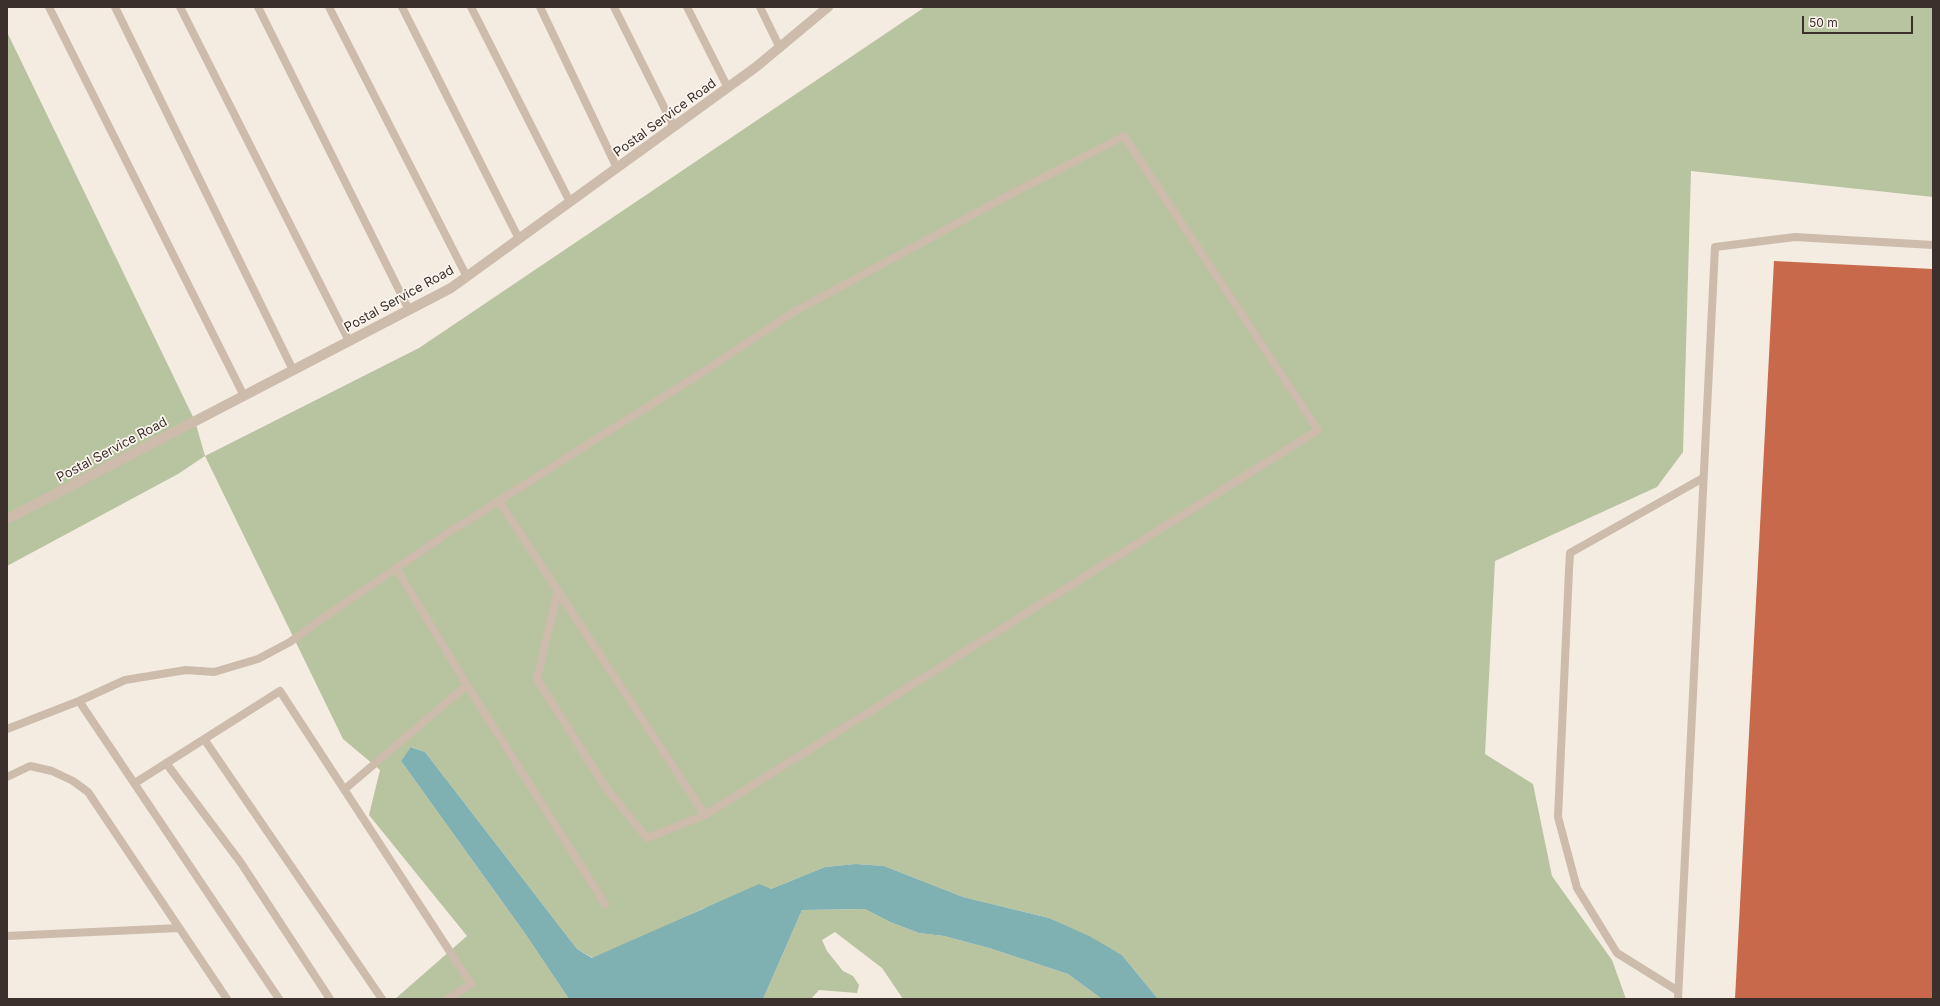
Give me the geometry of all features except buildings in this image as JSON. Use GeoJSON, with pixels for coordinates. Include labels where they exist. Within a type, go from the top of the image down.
{"type":"FeatureCollection","features":[{"type":"Feature","properties":{"kind":"street","name":"Postal Service Road"},"geometry":{"type":"LineString","coordinates":[[7,519],[451,288],[728,88],[780,48],[828,7]]}},
{"type":"Feature","properties":{"kind":"lane"},"geometry":{"type":"LineString","coordinates":[[49,7],[244,396]]}},
{"type":"Feature","properties":{"kind":"lane"},"geometry":{"type":"LineString","coordinates":[[115,7],[293,370]]}},
{"type":"Feature","properties":{"kind":"lane"},"geometry":{"type":"LineString","coordinates":[[180,7],[350,341]]}},
{"type":"Feature","properties":{"kind":"lane"},"geometry":{"type":"LineString","coordinates":[[258,7],[409,310]]}},
{"type":"Feature","properties":{"kind":"lane"},"geometry":{"type":"LineString","coordinates":[[329,7],[467,277]]}},
{"type":"Feature","properties":{"kind":"lane"},"geometry":{"type":"LineString","coordinates":[[402,7],[519,239]]}},
{"type":"Feature","properties":{"kind":"lane"},"geometry":{"type":"LineString","coordinates":[[471,7],[570,202]]}},
{"type":"Feature","properties":{"kind":"lane"},"geometry":{"type":"LineString","coordinates":[[540,7],[617,168]]}},
{"type":"Feature","properties":{"kind":"lane"},"geometry":{"type":"LineString","coordinates":[[614,7],[674,127]]}},
{"type":"Feature","properties":{"kind":"lane"},"geometry":{"type":"LineString","coordinates":[[687,7],[728,88]]}},
{"type":"Feature","properties":{"kind":"lane"},"geometry":{"type":"LineString","coordinates":[[760,7],[780,48]]}},
{"type":"Feature","properties":{"kind":"lane"},"geometry":{"type":"LineString","coordinates":[[7,729],[79,701],[125,680],[186,670],[214,672],[258,659],[290,642],[396,568],[692,379],[792,312],[1013,193],[1124,136],[1318,430],[705,815],[647,838],[606,788],[537,679],[558,590]]}},
{"type":"Feature","properties":{"kind":"lane"},"geometry":{"type":"LineString","coordinates":[[1678,995],[1715,247],[1795,237],[1933,245]]}},
{"type":"Feature","properties":{"kind":"lane"},"geometry":{"type":"LineString","coordinates":[[1678,995],[1617,953],[1576,888],[1558,818],[1569,570],[1570,553],[1703,478]]}},
{"type":"Feature","properties":{"kind":"lane"},"geometry":{"type":"LineString","coordinates":[[499,501],[705,815]]}},
{"type":"Feature","properties":{"kind":"lane"},"geometry":{"type":"LineString","coordinates":[[396,568],[467,685],[605,904]]}},
{"type":"Feature","properties":{"kind":"lane"},"geometry":{"type":"LineString","coordinates":[[345,789],[467,685]]}},
{"type":"Feature","properties":{"kind":"lane"},"geometry":{"type":"LineString","coordinates":[[135,783],[280,691],[471,984],[448,999]]}},
{"type":"Feature","properties":{"kind":"lane"},"geometry":{"type":"LineString","coordinates":[[79,701],[279,999]]}},
{"type":"Feature","properties":{"kind":"lane"},"geometry":{"type":"LineString","coordinates":[[204,739],[382,999]]}},
{"type":"Feature","properties":{"kind":"lane"},"geometry":{"type":"LineString","coordinates":[[166,763],[241,863],[330,999]]}},
{"type":"Feature","properties":{"kind":"lane"},"geometry":{"type":"LineString","coordinates":[[7,777],[30,766],[59,774],[73,781],[88,792],[227,999]]}},
{"type":"Feature","properties":{"kind":"lane"},"geometry":{"type":"LineString","coordinates":[[7,936],[179,928]]}},
{"type":"Feature","properties":{"kind":"green space"},"geometry":{"type":"Polygon","coordinates":[[[925,7],[1933,7],[1933,197],[1691,171],[1683,452],[1657,487],[1495,561],[1485,754],[1533,784],[1552,876],[1612,960],[1626,999],[1158,999],[1122,955],[1049,918],[963,897],[884,866],[856,864],[825,867],[771,889],[702,909],[593,958],[577,949],[425,752],[412,747],[401,761],[524,932],[569,999],[395,999],[467,936],[369,815],[380,770],[343,739],[205,456],[419,348],[925,7]]]}},
{"type":"Feature","properties":{"kind":"green space"},"geometry":{"type":"Polygon","coordinates":[[[7,32],[195,421],[205,456],[178,474],[7,566],[7,32]]]}},
{"type":"Feature","properties":{"kind":"green space"},"geometry":{"type":"Polygon","coordinates":[[[865,909],[890,922],[919,933],[944,936],[989,948],[1068,974],[1102,999],[903,999],[882,968],[835,932],[822,940],[827,951],[843,971],[853,976],[859,985],[857,993],[819,990],[811,999],[763,999],[802,910],[865,909]]]}},
{"type":"Feature","properties":{"kind":"water"},"geometry":{"type":"Polygon","coordinates":[[[411,747],[425,752],[577,949],[592,958],[759,884],[771,889],[825,867],[856,864],[884,866],[963,897],[1049,918],[1089,936],[1122,955],[1158,999],[1102,999],[1068,974],[989,948],[944,936],[919,933],[890,922],[865,909],[802,910],[763,999],[569,999],[524,932],[401,761],[411,747]]]}}]}
